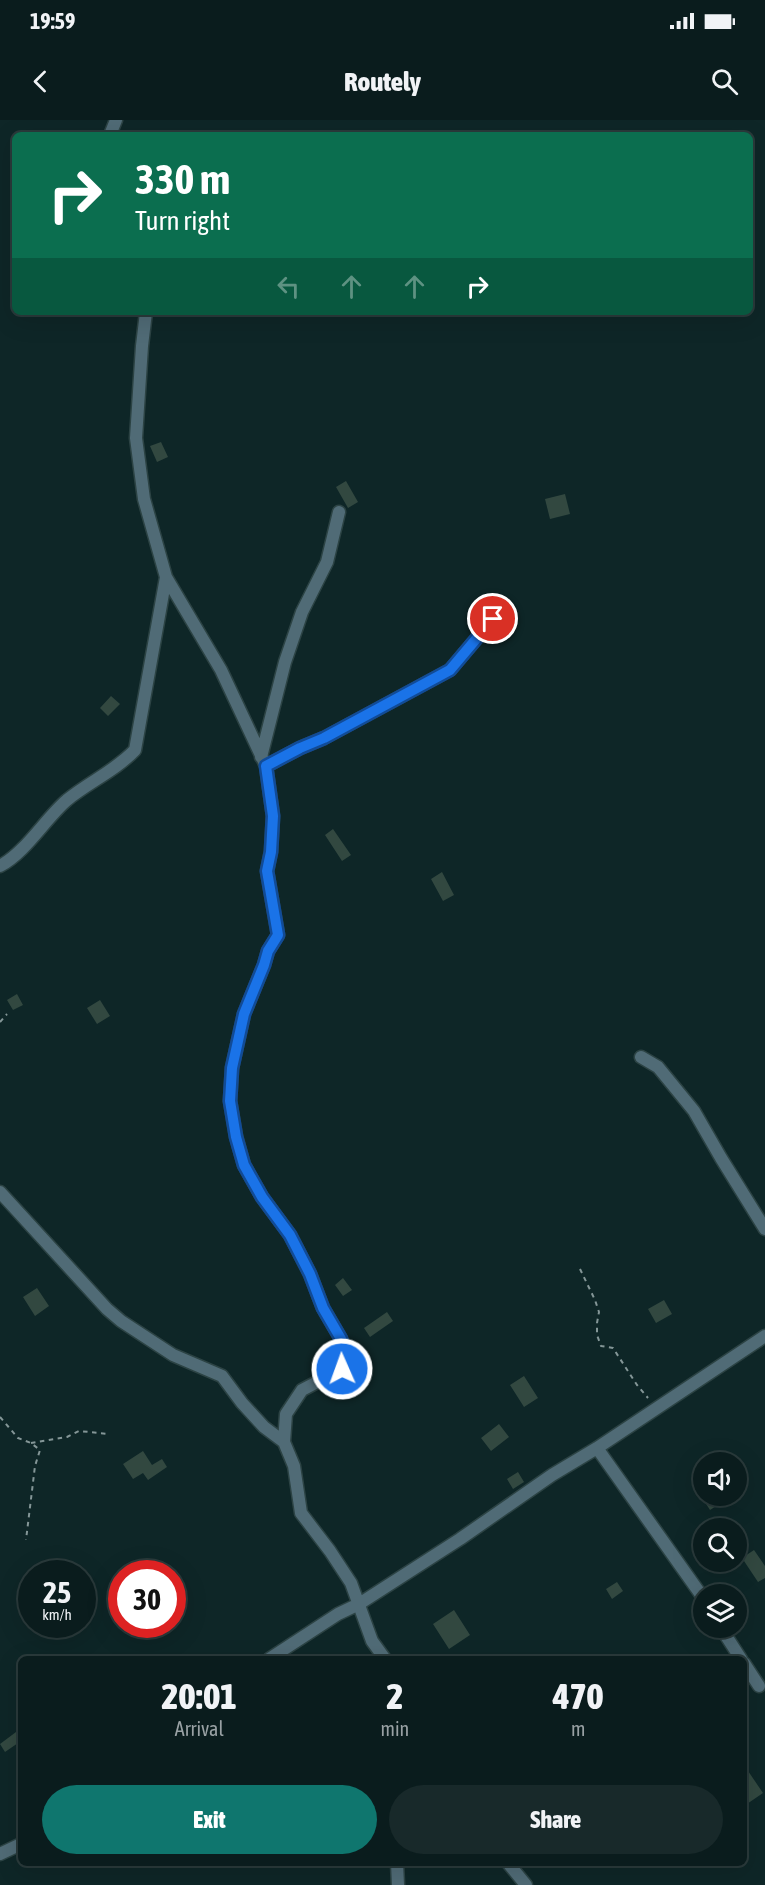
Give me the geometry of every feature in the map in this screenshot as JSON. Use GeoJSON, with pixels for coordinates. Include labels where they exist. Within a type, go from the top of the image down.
{"type":"FeatureCollection","features":[{"type":"Feature","properties":{"kind":"street"},"geometry":{"type":"LineString","coordinates":[[146,315],[136,438],[144,499],[166,577],[221,670],[263,761],[273,816],[271,852],[267,871],[278,935],[268,951],[244,1014],[232,1068],[230,1101],[236,1137],[244,1165],[262,1197],[290,1235],[310,1274],[323,1308],[341,1339],[345,1352],[342,1369],[302,1390],[286,1414],[284,1442],[294,1467],[301,1513],[346,1575],[372,1641],[383,1656]]}},
{"type":"Feature","properties":{"kind":"street"},"geometry":{"type":"LineString","coordinates":[[263,761],[285,662],[302,612],[327,562],[339,512]]}},
{"type":"Feature","properties":{"kind":"street"},"geometry":{"type":"LineString","coordinates":[[0,866],[36,835],[66,801],[124,762],[135,750],[166,577]]}},
{"type":"Feature","properties":{"kind":"street"},"geometry":{"type":"LineString","coordinates":[[263,761],[324,738],[450,670],[504,606]]}},
{"type":"Feature","properties":{"kind":"street"},"geometry":{"type":"LineString","coordinates":[[641,1057],[658,1067],[694,1111],[765,1229]]}},
{"type":"Feature","properties":{"kind":"street"},"geometry":{"type":"LineString","coordinates":[[0,1192],[107,1309],[121,1321],[173,1355],[222,1376],[264,1427],[284,1442]]}},
{"type":"Feature","properties":{"kind":"street"},"geometry":{"type":"LineString","coordinates":[[273,1656],[460,1539],[552,1475],[597,1448],[765,1336]]}},
{"type":"Feature","properties":{"kind":"street"},"geometry":{"type":"LineString","coordinates":[[597,1448],[693,1584]]}},
{"type":"Feature","properties":{"kind":"street"},"geometry":{"type":"LineString","coordinates":[[727,1638],[739,1656]]}},
{"type":"Feature","properties":{"kind":"street"},"geometry":{"type":"LineString","coordinates":[[747,1668],[759,1686]]}},
{"type":"Feature","properties":{"kind":"street"},"geometry":{"type":"LineString","coordinates":[[0,1854],[18,1845]]}},
{"type":"Feature","properties":{"kind":"street"},"geometry":{"type":"LineString","coordinates":[[397,1866],[398,1885]]}},
{"type":"Feature","properties":{"kind":"street"},"geometry":{"type":"LineString","coordinates":[[510,1866],[526,1885]]}},
{"type":"Feature","properties":{"kind":"path"},"geometry":{"type":"LineString","coordinates":[[0,1022],[8,1014]]}},
{"type":"Feature","properties":{"kind":"path"},"geometry":{"type":"LineString","coordinates":[[580,1269],[599,1312],[597,1335],[601,1346],[614,1348],[637,1385],[657,1408]]}},
{"type":"Feature","properties":{"kind":"path"},"geometry":{"type":"LineString","coordinates":[[0,1417],[18,1438],[31,1443],[40,1450],[35,1466],[26,1539]]}},
{"type":"Feature","properties":{"kind":"path"},"geometry":{"type":"LineString","coordinates":[[31,1443],[67,1437],[79,1431],[109,1434]]}},
{"type":"Feature","properties":{"kind":"building"},"geometry":{"type":"Polygon","coordinates":[[[161,442],[168,457],[157,462],[150,446],[161,442]]]}},
{"type":"Feature","properties":{"kind":"building"},"geometry":{"type":"Polygon","coordinates":[[[346,481],[358,502],[348,508],[336,487],[346,481]]]}},
{"type":"Feature","properties":{"kind":"building"},"geometry":{"type":"Polygon","coordinates":[[[565,494],[570,514],[550,519],[545,499],[565,494]]]}},
{"type":"Feature","properties":{"kind":"building"},"geometry":{"type":"Polygon","coordinates":[[[111,696],[120,704],[108,716],[100,708],[111,696]]]}},
{"type":"Feature","properties":{"kind":"building"},"geometry":{"type":"Polygon","coordinates":[[[333,829],[351,855],[342,861],[325,835],[333,829]]]}},
{"type":"Feature","properties":{"kind":"building"},"geometry":{"type":"Polygon","coordinates":[[[442,872],[454,895],[443,901],[431,879],[442,872]]]}},
{"type":"Feature","properties":{"kind":"building"},"geometry":{"type":"Polygon","coordinates":[[[17,994],[23,1005],[13,1010],[7,1000],[17,994]]]}},
{"type":"Feature","properties":{"kind":"building"},"geometry":{"type":"Polygon","coordinates":[[[100,1000],[110,1016],[97,1024],[87,1008],[100,1000]]]}},
{"type":"Feature","properties":{"kind":"building"},"geometry":{"type":"Polygon","coordinates":[[[343,1278],[352,1290],[343,1296],[335,1285],[343,1278]]]}},
{"type":"Feature","properties":{"kind":"building"},"geometry":{"type":"Polygon","coordinates":[[[37,1288],[49,1306],[35,1316],[23,1297],[37,1288]]]}},
{"type":"Feature","properties":{"kind":"building"},"geometry":{"type":"Polygon","coordinates":[[[664,1300],[672,1314],[656,1323],[648,1309],[664,1300]]]}},
{"type":"Feature","properties":{"kind":"building"},"geometry":{"type":"Polygon","coordinates":[[[387,1312],[393,1321],[370,1337],[364,1328],[387,1312]]]}},
{"type":"Feature","properties":{"kind":"building"},"geometry":{"type":"Polygon","coordinates":[[[524,1376],[538,1398],[524,1407],[510,1385],[524,1376]]]}},
{"type":"Feature","properties":{"kind":"building"},"geometry":{"type":"Polygon","coordinates":[[[499,1424],[509,1437],[491,1451],[481,1438],[499,1424]]]}},
{"type":"Feature","properties":{"kind":"building"},"geometry":{"type":"Polygon","coordinates":[[[143,1451],[152,1465],[162,1459],[167,1467],[148,1480],[143,1473],[133,1479],[123,1464],[143,1451]]]}},
{"type":"Feature","properties":{"kind":"building"},"geometry":{"type":"Polygon","coordinates":[[[518,1472],[524,1482],[513,1489],[507,1479],[518,1472]]]}},
{"type":"Feature","properties":{"kind":"building"},"geometry":{"type":"Polygon","coordinates":[[[754,1550],[765,1566],[765,1578],[758,1582],[747,1566],[747,1555],[754,1550]]]}},
{"type":"Feature","properties":{"kind":"building"},"geometry":{"type":"Polygon","coordinates":[[[617,1582],[623,1591],[612,1599],[606,1589],[617,1582]]]}},
{"type":"Feature","properties":{"kind":"building"},"geometry":{"type":"Polygon","coordinates":[[[454,1610],[470,1635],[449,1649],[433,1624],[454,1610]]]}},
{"type":"Feature","properties":{"kind":"building"},"geometry":{"type":"Polygon","coordinates":[[[16,1732],[18,1743],[5,1752],[0,1744],[16,1732]]]}},
{"type":"Feature","properties":{"kind":"building"},"geometry":{"type":"Polygon","coordinates":[[[747,1769],[763,1793],[747,1804],[747,1769]]]}},
{"type":"Feature","properties":{"kind":"route"},"geometry":{"type":"LineString","coordinates":[[342,1369],[345,1352],[341,1339],[323,1308],[310,1274],[290,1235],[262,1197],[244,1165],[236,1137],[230,1101],[232,1068],[244,1014],[268,951],[278,935],[267,871],[271,852],[273,816],[266,766],[324,738],[450,670],[493,619]]}}]}
